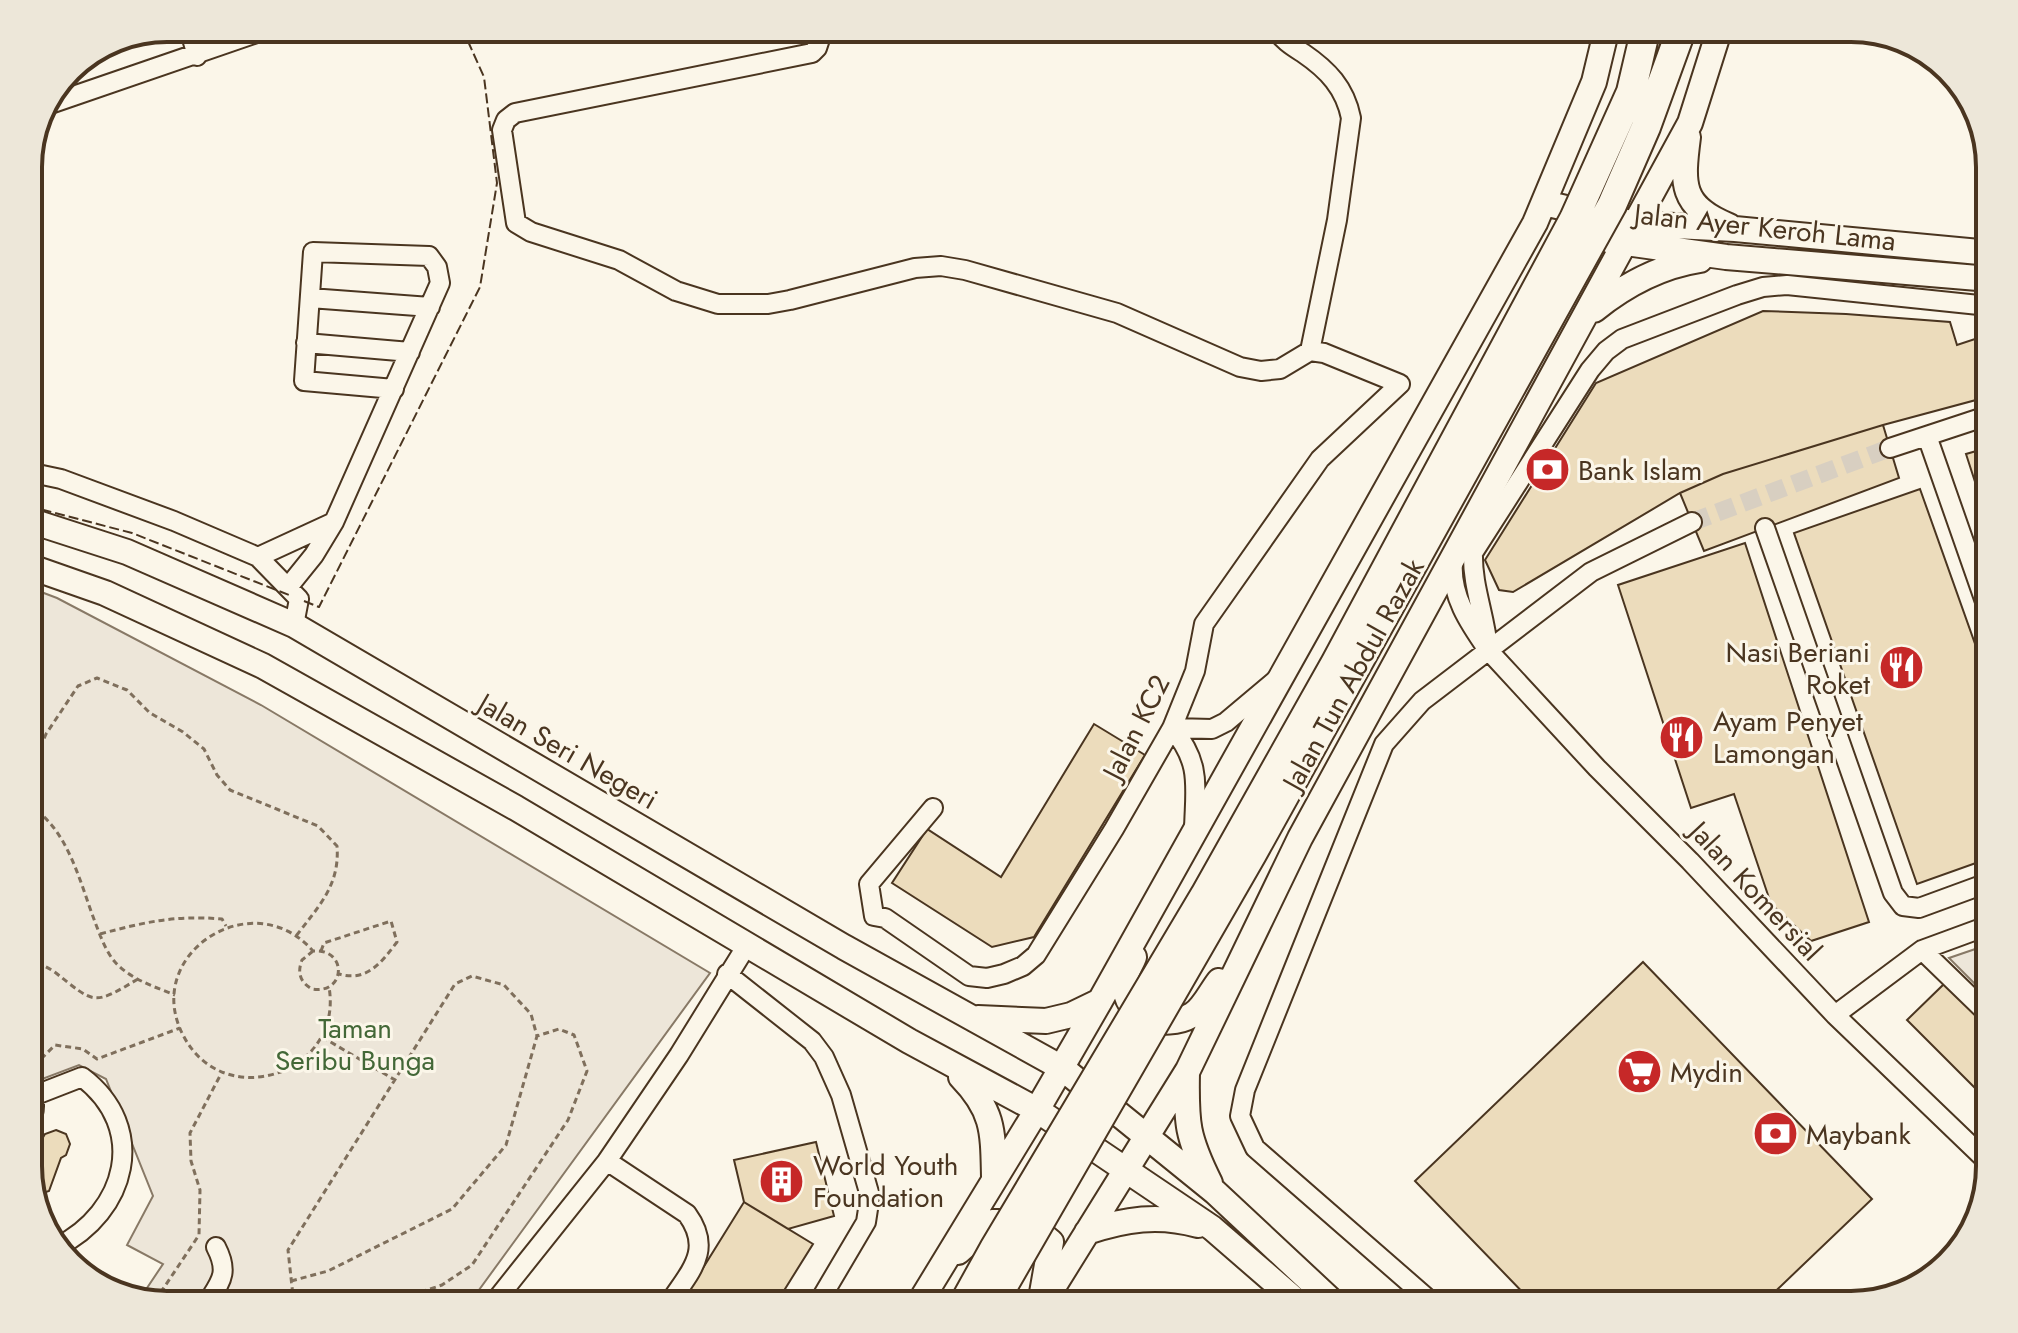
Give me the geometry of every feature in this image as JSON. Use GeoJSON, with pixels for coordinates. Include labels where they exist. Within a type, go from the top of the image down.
{"type":"FeatureCollection","features":[{"type":"Feature","properties":{"kind":"highway","name":"Jalan Tun Abdul Razak"},"geometry":{"type":"LineString","coordinates":[[971,1291],[1205,895],[1321,690],[1574,219],[1631,92],[1643,42]]}},
{"type":"Feature","properties":{"kind":"highway","name":"Jalan Tun Abdul Razak"},"geometry":{"type":"LineString","coordinates":[[1000,1291],[1260,841],[1612,205],[1646,127],[1677,42]]}},
{"type":"Feature","properties":{"kind":"main road"},"geometry":{"type":"LineString","coordinates":[[926,1291],[1062,1068],[1278,679],[1464,354],[1539,213],[1594,82],[1604,42]]}},
{"type":"Feature","properties":{"kind":"main road"},"geometry":{"type":"LineString","coordinates":[[1716,42],[1690,123],[1683,179],[1691,199],[1707,217],[1735,229]]}},
{"type":"Feature","properties":{"kind":"main road"},"geometry":{"type":"LineString","coordinates":[[1050,1291],[1188,1070],[1300,838],[1690,123]]}},
{"type":"Feature","properties":{"kind":"main road","name":"Jalan Ayer Keroh Lama"},"geometry":{"type":"LineString","coordinates":[[1539,213],[1726,257],[1976,278]]}},
{"type":"Feature","properties":{"kind":"main road","name":"Jalan Ayer Keroh Lama"},"geometry":{"type":"LineString","coordinates":[[1631,234],[1735,229],[1976,252]]}},
{"type":"Feature","properties":{"kind":"main road"},"geometry":{"type":"LineString","coordinates":[[1583,320],[1611,296],[1638,280],[1681,264],[1726,257]]}},
{"type":"Feature","properties":{"kind":"main road"},"geometry":{"type":"LineString","coordinates":[[1464,354],[1504,336],[1525,337],[1540,351],[1552,377]]}},
{"type":"Feature","properties":{"kind":"main road","name":"Jalan Seri Negeri"},"geometry":{"type":"LineString","coordinates":[[42,525],[127,552],[294,625],[830,939],[1062,1068],[1215,1192],[1321,1291]]}},
{"type":"Feature","properties":{"kind":"main road"},"geometry":{"type":"LineString","coordinates":[[42,571],[105,593],[263,666],[516,808],[950,1065],[1037,1110],[1212,1228],[1285,1291]]}},
{"type":"Feature","properties":{"kind":"main road"},"geometry":{"type":"LineString","coordinates":[[1158,896],[1125,979],[1127,1001],[1145,1019],[1170,1023],[1194,1014],[1253,934]]}},
{"type":"Feature","properties":{"kind":"main road"},"geometry":{"type":"LineString","coordinates":[[971,1018],[1046,1021],[1071,1015],[1100,1001]]}},
{"type":"Feature","properties":{"kind":"main road"},"geometry":{"type":"LineString","coordinates":[[950,1065],[980,1096],[991,1131],[994,1177]]}},
{"type":"Feature","properties":{"kind":"main road"},"geometry":{"type":"LineString","coordinates":[[1188,1070],[1187,1128],[1195,1153],[1215,1192]]}},
{"type":"Feature","properties":{"kind":"main road"},"geometry":{"type":"LineString","coordinates":[[1087,1232],[1117,1222],[1149,1218],[1181,1220],[1212,1228]]}},
{"type":"Feature","properties":{"kind":"main road"},"geometry":{"type":"LineString","coordinates":[[939,1270],[992,1222],[1027,1222],[1051,1242],[1044,1291]]}},
{"type":"Feature","properties":{"kind":"street"},"geometry":{"type":"LineString","coordinates":[[193,42],[197,56]]}},
{"type":"Feature","properties":{"kind":"street"},"geometry":{"type":"LineString","coordinates":[[62,100],[234,42]]}},
{"type":"Feature","properties":{"kind":"street"},"geometry":{"type":"LineString","coordinates":[[819,42],[812,53],[515,113],[506,120],[502,130],[516,223],[531,232],[619,260],[694,299],[718,304],[768,304],[887,274],[941,266],[988,275],[1117,313],[1240,367],[1261,371],[1280,369],[1310,351],[1337,220],[1350,129],[1348,103],[1332,77],[1320,64],[1286,42]]}},
{"type":"Feature","properties":{"kind":"street"},"geometry":{"type":"LineString","coordinates":[[289,586],[314,555],[334,522],[394,389],[440,283],[437,267],[429,256],[313,252],[304,381],[394,389]]}},
{"type":"Feature","properties":{"kind":"street"},"geometry":{"type":"LineString","coordinates":[[1488,650],[1486,623],[1472,577],[1473,553],[1590,370],[1606,351],[1622,339],[1763,287],[1787,285],[1976,305]]}},
{"type":"Feature","properties":{"kind":"street"},"geometry":{"type":"LineString","coordinates":[[310,298],[430,307]]}},
{"type":"Feature","properties":{"kind":"street"},"geometry":{"type":"LineString","coordinates":[[306,343],[410,352]]}},
{"type":"Feature","properties":{"kind":"street","name":"Jalan KC2"},"geometry":{"type":"LineString","coordinates":[[933,808],[869,884],[874,916],[885,918],[969,976],[987,978],[1023,966],[1036,955],[1172,728],[1195,671],[1204,624],[1320,459],[1400,384],[1324,353],[1310,351]]}},
{"type":"Feature","properties":{"kind":"street"},"geometry":{"type":"LineString","coordinates":[[1890,448],[1976,420]]}},
{"type":"Feature","properties":{"kind":"street"},"geometry":{"type":"LineString","coordinates":[[1927,436],[1976,576]]}},
{"type":"Feature","properties":{"kind":"street"},"geometry":{"type":"LineString","coordinates":[[42,475],[61,479],[174,521],[258,557],[299,599],[294,625]]}},
{"type":"Feature","properties":{"kind":"street"},"geometry":{"type":"LineString","coordinates":[[258,557],[334,522]]}},
{"type":"Feature","properties":{"kind":"street"},"geometry":{"type":"LineString","coordinates":[[1419,1291],[1255,1148],[1240,1116],[1245,1090],[1384,744],[1422,701],[1591,572],[1692,522]]}},
{"type":"Feature","properties":{"kind":"street"},"geometry":{"type":"LineString","coordinates":[[1765,528],[1893,893],[1903,906],[1919,908],[1976,887]]}},
{"type":"Feature","properties":{"kind":"street","name":"Jalan Komersial"},"geometry":{"type":"LineString","coordinates":[[1454,555],[1452,575],[1456,593],[1475,632],[1488,650],[1835,1015],[1976,1151]]}},
{"type":"Feature","properties":{"kind":"street"},"geometry":{"type":"LineString","coordinates":[[1172,728],[1212,729],[1226,722],[1278,679]]}},
{"type":"Feature","properties":{"kind":"street"},"geometry":{"type":"LineString","coordinates":[[1172,728],[1187,746],[1195,766],[1194,832]]}},
{"type":"Feature","properties":{"kind":"street"},"geometry":{"type":"LineString","coordinates":[[1835,1015],[1922,950],[1976,930]]}},
{"type":"Feature","properties":{"kind":"street"},"geometry":{"type":"LineString","coordinates":[[503,1291],[607,1161],[679,1055],[747,945]]}},
{"type":"Feature","properties":{"kind":"street"},"geometry":{"type":"LineString","coordinates":[[1922,950],[1976,1002]]}},
{"type":"Feature","properties":{"kind":"street"},"geometry":{"type":"LineString","coordinates":[[727,974],[812,1041],[824,1057],[841,1095],[870,1196],[866,1222],[825,1291]]}},
{"type":"Feature","properties":{"kind":"street"},"geometry":{"type":"LineString","coordinates":[[42,1089],[82,1077],[109,1102],[122,1139],[124,1159],[112,1194],[91,1224],[68,1241]]}},
{"type":"Feature","properties":{"kind":"street"},"geometry":{"type":"LineString","coordinates":[[607,1161],[687,1214],[695,1224],[700,1238],[698,1257],[677,1291]]}},
{"type":"Feature","properties":{"kind":"street"},"geometry":{"type":"LineString","coordinates":[[214,1291],[224,1275],[223,1260],[216,1247]]}},
{"type":"Feature","properties":{"kind":"path"},"geometry":{"type":"LineString","coordinates":[[42,743],[78,686],[97,678],[127,690],[150,713],[183,732],[204,749],[217,775],[230,790],[318,826],[337,846],[338,866],[324,900],[296,936]]}},
{"type":"Feature","properties":{"kind":"path"},"geometry":{"type":"LineString","coordinates":[[42,814],[63,841],[114,962],[138,979],[175,995]]}},
{"type":"Feature","properties":{"kind":"path"},"geometry":{"type":"LineString","coordinates":[[100,934],[187,916],[222,919],[227,927]]}},
{"type":"Feature","properties":{"kind":"path"},"geometry":{"type":"LineString","coordinates":[[321,951],[324,943],[391,921],[397,942],[382,963],[363,976],[339,974]]}},
{"type":"Feature","properties":{"kind":"path"},"geometry":{"type":"LineString","coordinates":[[313,951],[296,936],[269,924],[227,927],[202,941],[178,977],[174,1005],[180,1028],[198,1056],[222,1072],[250,1078],[278,1074],[303,1059],[321,1037],[330,1010],[329,987],[339,974]]}},
{"type":"Feature","properties":{"kind":"path"},"geometry":{"type":"LineString","coordinates":[[329,987],[312,989],[301,980],[302,960],[313,951],[326,952],[336,961],[339,974]]}},
{"type":"Feature","properties":{"kind":"path"},"geometry":{"type":"LineString","coordinates":[[42,966],[74,990],[94,999],[113,994],[138,979]]}},
{"type":"Feature","properties":{"kind":"path"},"geometry":{"type":"LineString","coordinates":[[291,1281],[328,1271],[452,1209],[506,1145],[537,1036],[531,1014],[504,985],[472,976],[455,984],[288,1250],[291,1281],[292,1291]]}},
{"type":"Feature","properties":{"kind":"path"},"geometry":{"type":"LineString","coordinates":[[42,1058],[55,1045],[83,1049],[97,1059],[180,1028]]}},
{"type":"Feature","properties":{"kind":"path"},"geometry":{"type":"LineString","coordinates":[[424,1291],[442,1285],[472,1265],[568,1120],[587,1071],[574,1035],[559,1029],[537,1036]]}},
{"type":"Feature","properties":{"kind":"path"},"geometry":{"type":"LineString","coordinates":[[321,1037],[395,1080]]}},
{"type":"Feature","properties":{"kind":"path"},"geometry":{"type":"LineString","coordinates":[[162,1291],[199,1235],[200,1190],[191,1161],[190,1133],[222,1072]]}},
{"type":"Feature","properties":{"kind":"green space","name":"Taman Seribu Bunga"},"geometry":{"type":"Polygon","coordinates":[[[42,592],[261,705],[710,973],[478,1291],[146,1289],[163,1264],[127,1245],[153,1196],[106,1079],[79,1065],[42,1079],[42,592]]]}},
{"type":"Feature","properties":{"kind":"green space"},"geometry":{"type":"Polygon","coordinates":[[[1976,949],[1976,985],[1949,958],[1976,949]]]}},
{"type":"Feature","properties":{"kind":"building"},"geometry":{"type":"Polygon","coordinates":[[[1763,311],[1950,322],[1957,345],[1976,339],[1976,400],[1723,474],[1680,493],[1513,592],[1499,590],[1485,560],[1596,383],[1763,311]]]}},
{"type":"Feature","properties":{"kind":"building"},"geometry":{"type":"Polygon","coordinates":[[[1883,425],[1899,478],[1704,551],[1680,493],[1723,474],[1883,425]]]}},
{"type":"Feature","properties":{"kind":"building"},"geometry":{"type":"Polygon","coordinates":[[[1976,451],[1976,485],[1966,454],[1976,451]]]}},
{"type":"Feature","properties":{"kind":"building"},"geometry":{"type":"Polygon","coordinates":[[[1920,489],[1976,647],[1976,863],[1917,884],[1794,533],[1920,489]]]}},
{"type":"Feature","properties":{"kind":"building"},"geometry":{"type":"Polygon","coordinates":[[[1745,543],[1869,922],[1811,941],[1771,904],[1734,794],[1691,808],[1618,585],[1745,543]]]}},
{"type":"Feature","properties":{"kind":"building"},"geometry":{"type":"Polygon","coordinates":[[[1094,724],[1145,755],[1034,937],[992,947],[892,883],[927,829],[1001,877],[1094,724]]]}},
{"type":"Feature","properties":{"kind":"building","name":"Mydin"},"geometry":{"type":"Polygon","coordinates":[[[1643,962],[1872,1199],[1776,1291],[1521,1291],[1415,1181],[1643,962]]]}},
{"type":"Feature","properties":{"kind":"building"},"geometry":{"type":"Polygon","coordinates":[[[1944,984],[1976,1015],[1976,1089],[1907,1020],[1944,984]]]}},
{"type":"Feature","properties":{"kind":"building"},"geometry":{"type":"Polygon","coordinates":[[[56,1130],[66,1134],[70,1144],[66,1155],[61,1158],[49,1191],[45,1192],[42,1174],[42,1139],[45,1134],[56,1130]]]}},
{"type":"Feature","properties":{"kind":"building","name":"World Youth Foundation"},"geometry":{"type":"Polygon","coordinates":[[[816,1142],[834,1216],[788,1229],[744,1202],[734,1160],[816,1142]]]}},
{"type":"Feature","properties":{"kind":"building"},"geometry":{"type":"Polygon","coordinates":[[[744,1202],[813,1244],[784,1291],[689,1291],[744,1202]]]}},
{"type":"Feature","properties":{"kind":"tunnel"},"geometry":{"type":"LineString","coordinates":[[1692,522],[1890,448]]}},
{"type":"Feature","properties":{"kind":"fence"},"geometry":{"type":"LineString","coordinates":[[304,601],[319,607],[480,287],[497,183],[484,77],[468,42]]}},
{"type":"Feature","properties":{"kind":"fence"},"geometry":{"type":"LineString","coordinates":[[42,510],[132,533],[289,595]]}},
{"type":"Feature","properties":{"kind":"place","name":"Bank Islam"},"geometry":{"type":"Point","coordinates":[1547,470]}},
{"type":"Feature","properties":{"kind":"place","name":"Nasi Beriani Roket"},"geometry":{"type":"Point","coordinates":[1901,668]}},
{"type":"Feature","properties":{"kind":"place","name":"Ayam Penyet Lamongan"},"geometry":{"type":"Point","coordinates":[1682,737]}},
{"type":"Feature","properties":{"kind":"place","name":"Mydin"},"geometry":{"type":"Point","coordinates":[1639,1072]}},
{"type":"Feature","properties":{"kind":"place","name":"Maybank"},"geometry":{"type":"Point","coordinates":[1775,1134]}},
{"type":"Feature","properties":{"kind":"place","name":"World Youth Foundation"},"geometry":{"type":"Point","coordinates":[782,1181]}}]}
